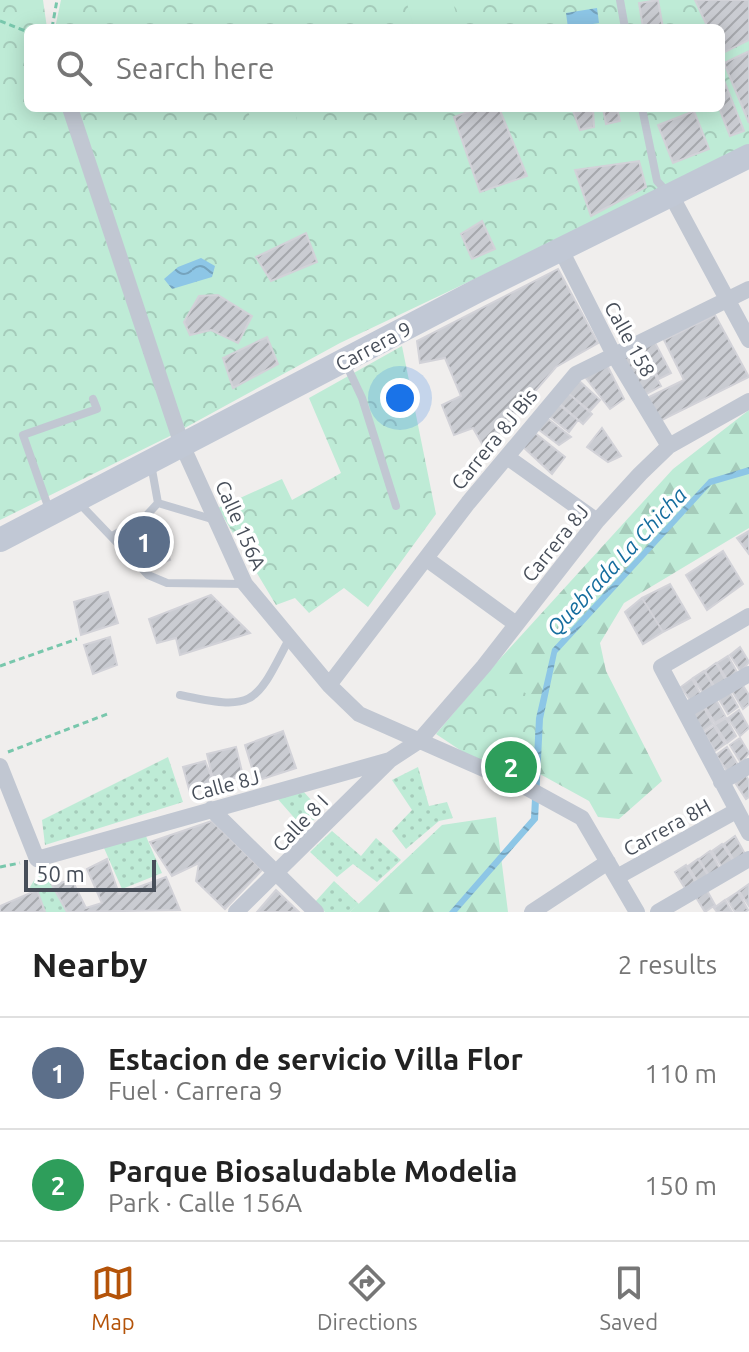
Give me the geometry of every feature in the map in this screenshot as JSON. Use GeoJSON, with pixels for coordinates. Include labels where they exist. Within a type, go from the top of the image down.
{"type":"FeatureCollection","features":[{"type":"Feature","properties":{"kind":"street","name":"Calle 156A"},"geometry":{"type":"LineString","coordinates":[[71,112],[182,445],[245,584],[329,685],[359,714],[563,805],[590,828],[637,912]]}},
{"type":"Feature","properties":{"kind":"street","name":"Carrera 9"},"geometry":{"type":"LineString","coordinates":[[0,540],[150,460],[749,156]]}},
{"type":"Feature","properties":{"kind":"street"},"geometry":{"type":"LineString","coordinates":[[671,195],[749,340]]}},
{"type":"Feature","properties":{"kind":"street","name":"Calle 158"},"geometry":{"type":"LineString","coordinates":[[561,250],[613,353],[669,446]]}},
{"type":"Feature","properties":{"kind":"street","name":"Carrera 8J Bis"},"geometry":{"type":"LineString","coordinates":[[329,685],[507,457],[576,374],[613,353],[749,289]]}},
{"type":"Feature","properties":{"kind":"street","name":"Carrera 8J"},"geometry":{"type":"LineString","coordinates":[[419,741],[597,521],[669,446],[749,401]]}},
{"type":"Feature","properties":{"kind":"street"},"geometry":{"type":"LineString","coordinates":[[507,457],[597,521]]}},
{"type":"Feature","properties":{"kind":"street"},"geometry":{"type":"LineString","coordinates":[[428,560],[516,624]]}},
{"type":"Feature","properties":{"kind":"street"},"geometry":{"type":"LineString","coordinates":[[749,616],[661,667],[749,833]]}},
{"type":"Feature","properties":{"kind":"street"},"geometry":{"type":"LineString","coordinates":[[686,710],[749,674]]}},
{"type":"Feature","properties":{"kind":"street","name":"Calle 8J"},"geometry":{"type":"LineString","coordinates":[[37,859],[390,760],[419,741]]}},
{"type":"Feature","properties":{"kind":"street","name":"Calle 8 I"},"geometry":{"type":"LineString","coordinates":[[236,912],[279,874],[390,760]]}},
{"type":"Feature","properties":{"kind":"street"},"geometry":{"type":"LineString","coordinates":[[0,766],[37,859]]}},
{"type":"Feature","properties":{"kind":"street","name":"Carrera 8H"},"geometry":{"type":"LineString","coordinates":[[721,782],[749,766]]}},
{"type":"Feature","properties":{"kind":"street"},"geometry":{"type":"LineString","coordinates":[[211,809],[316,912]]}},
{"type":"Feature","properties":{"kind":"street","name":"Carrera 8H"},"geometry":{"type":"LineString","coordinates":[[617,877],[736,811]]}},
{"type":"Feature","properties":{"kind":"street"},"geometry":{"type":"LineString","coordinates":[[658,912],[749,859]]}},
{"type":"Feature","properties":{"kind":"street","name":"Carrera 8H"},"geometry":{"type":"LineString","coordinates":[[532,912],[608,862]]}},
{"type":"Feature","properties":{"kind":"lane"},"geometry":{"type":"LineString","coordinates":[[620,0],[624,24]]}},
{"type":"Feature","properties":{"kind":"lane"},"geometry":{"type":"LineString","coordinates":[[643,112],[657,181],[671,195]]}},
{"type":"Feature","properties":{"kind":"lane"},"geometry":{"type":"LineString","coordinates":[[345,362],[362,398],[396,506]]}},
{"type":"Feature","properties":{"kind":"lane"},"geometry":{"type":"LineString","coordinates":[[23,435],[97,409],[93,399]]}},
{"type":"Feature","properties":{"kind":"lane"},"geometry":{"type":"LineString","coordinates":[[19,425],[51,513]]}},
{"type":"Feature","properties":{"kind":"lane"},"geometry":{"type":"LineString","coordinates":[[150,460],[158,503]]}},
{"type":"Feature","properties":{"kind":"lane"},"geometry":{"type":"LineString","coordinates":[[75,500],[114,535],[148,575],[167,583],[245,584]]}},
{"type":"Feature","properties":{"kind":"lane"},"geometry":{"type":"LineString","coordinates":[[158,503],[217,520]]}},
{"type":"Feature","properties":{"kind":"lane"},"geometry":{"type":"LineString","coordinates":[[114,535],[146,516],[158,503]]}},
{"type":"Feature","properties":{"kind":"lane"},"geometry":{"type":"LineString","coordinates":[[180,695],[224,705],[242,704],[256,696],[289,638]]}},
{"type":"Feature","properties":{"kind":"path"},"geometry":{"type":"LineString","coordinates":[[53,24],[57,0]]}},
{"type":"Feature","properties":{"kind":"path"},"geometry":{"type":"LineString","coordinates":[[0,21],[24,30]]}},
{"type":"Feature","properties":{"kind":"path"},"geometry":{"type":"LineString","coordinates":[[0,666],[77,639]]}},
{"type":"Feature","properties":{"kind":"path"},"geometry":{"type":"LineString","coordinates":[[0,755],[110,713]]}},
{"type":"Feature","properties":{"kind":"path"},"geometry":{"type":"LineString","coordinates":[[0,867],[37,859]]}},
{"type":"Feature","properties":{"kind":"green space"},"geometry":{"type":"Polygon","coordinates":[[[0,0],[43,0],[46,24],[24,24],[24,112],[725,112],[725,24],[56,24],[61,0],[749,0],[749,149],[340,343],[170,436],[0,520],[0,0]]]}},
{"type":"Feature","properties":{"kind":"green space"},"geometry":{"type":"Polygon","coordinates":[[[406,0],[452,0],[458,19],[413,24],[406,0]]]}},
{"type":"Feature","properties":{"kind":"green space"},"geometry":{"type":"Polygon","coordinates":[[[248,112],[295,112],[297,120],[255,133],[248,112]]]}},
{"type":"Feature","properties":{"kind":"green space"},"geometry":{"type":"Polygon","coordinates":[[[402,346],[436,514],[368,607],[344,588],[309,613],[295,598],[276,605],[218,508],[282,479],[292,500],[341,473],[309,398],[402,346]]]}},
{"type":"Feature","properties":{"kind":"green space"},"geometry":{"type":"Polygon","coordinates":[[[749,410],[749,528],[624,603],[600,643],[606,671],[662,781],[619,819],[598,817],[589,801],[538,773],[488,672],[673,469],[749,410]]]}},
{"type":"Feature","properties":{"kind":"green space"},"geometry":{"type":"Polygon","coordinates":[[[488,672],[543,703],[535,800],[436,734],[488,672]]]}},
{"type":"Feature","properties":{"kind":"green space"},"geometry":{"type":"Polygon","coordinates":[[[168,757],[183,802],[45,845],[42,820],[168,757]]]}},
{"type":"Feature","properties":{"kind":"green space"},"geometry":{"type":"Polygon","coordinates":[[[418,767],[429,806],[447,802],[453,818],[439,821],[406,849],[392,831],[412,810],[392,780],[418,767]]]}},
{"type":"Feature","properties":{"kind":"green space"},"geometry":{"type":"Polygon","coordinates":[[[303,791],[321,811],[305,830],[276,797],[303,791]]]}},
{"type":"Feature","properties":{"kind":"green space"},"geometry":{"type":"Polygon","coordinates":[[[496,817],[508,912],[350,912],[442,825],[496,817]]]}},
{"type":"Feature","properties":{"kind":"green space"},"geometry":{"type":"Polygon","coordinates":[[[332,831],[361,856],[376,838],[401,860],[377,882],[353,864],[337,877],[310,852],[332,831]]]}},
{"type":"Feature","properties":{"kind":"green space"},"geometry":{"type":"Polygon","coordinates":[[[145,834],[162,873],[122,889],[104,848],[145,834]]]}},
{"type":"Feature","properties":{"kind":"green space"},"geometry":{"type":"Polygon","coordinates":[[[38,874],[54,881],[67,912],[40,912],[30,887],[38,874]]]}},
{"type":"Feature","properties":{"kind":"green space"},"geometry":{"type":"Polygon","coordinates":[[[334,881],[359,904],[350,912],[325,912],[315,902],[334,881]]]}},
{"type":"Feature","properties":{"kind":"water"},"geometry":{"type":"Polygon","coordinates":[[[597,8],[599,23],[567,24],[566,13],[597,8]]]}},
{"type":"Feature","properties":{"kind":"water"},"geometry":{"type":"Polygon","coordinates":[[[201,258],[215,266],[212,277],[172,289],[164,279],[178,267],[201,258]]]}},
{"type":"Feature","properties":{"kind":"water"},"geometry":{"type":"Polygon","coordinates":[[[749,467],[749,474],[711,485],[557,653],[543,719],[538,820],[457,912],[449,912],[531,818],[536,718],[552,649],[709,479],[749,467]]]}},
{"type":"Feature","properties":{"kind":"building"},"geometry":{"type":"Polygon","coordinates":[[[658,0],[662,24],[642,24],[639,3],[658,0]]]}},
{"type":"Feature","properties":{"kind":"building"},"geometry":{"type":"Polygon","coordinates":[[[695,0],[749,0],[749,40],[725,52],[725,24],[706,24],[695,0]]]}},
{"type":"Feature","properties":{"kind":"building"},"geometry":{"type":"Polygon","coordinates":[[[749,51],[749,123],[725,65],[725,63],[749,51]]]}},
{"type":"Feature","properties":{"kind":"building"},"geometry":{"type":"Polygon","coordinates":[[[725,83],[744,131],[730,136],[721,112],[725,112],[725,83]]]}},
{"type":"Feature","properties":{"kind":"building"},"geometry":{"type":"Polygon","coordinates":[[[467,112],[501,112],[527,176],[480,192],[454,117],[467,112]]]}},
{"type":"Feature","properties":{"kind":"building"},"geometry":{"type":"Polygon","coordinates":[[[573,112],[593,112],[594,127],[580,130],[573,112]]]}},
{"type":"Feature","properties":{"kind":"building"},"geometry":{"type":"Polygon","coordinates":[[[604,112],[618,112],[620,121],[606,124],[604,112]]]}},
{"type":"Feature","properties":{"kind":"building"},"geometry":{"type":"Polygon","coordinates":[[[694,112],[709,149],[673,163],[658,125],[694,112]]]}},
{"type":"Feature","properties":{"kind":"building"},"geometry":{"type":"Polygon","coordinates":[[[639,161],[646,187],[591,216],[575,170],[639,161]]]}},
{"type":"Feature","properties":{"kind":"building"},"geometry":{"type":"Polygon","coordinates":[[[482,221],[495,249],[472,259],[461,234],[482,221]]]}},
{"type":"Feature","properties":{"kind":"building"},"geometry":{"type":"Polygon","coordinates":[[[306,233],[317,262],[271,281],[256,257],[306,233]]]}},
{"type":"Feature","properties":{"kind":"building"},"geometry":{"type":"Polygon","coordinates":[[[558,269],[598,343],[556,367],[485,449],[473,428],[454,435],[442,405],[461,396],[445,358],[420,363],[417,341],[558,269]]]}},
{"type":"Feature","properties":{"kind":"building"},"geometry":{"type":"Polygon","coordinates":[[[218,295],[252,316],[238,343],[211,330],[190,335],[184,322],[199,296],[218,295]]]}},
{"type":"Feature","properties":{"kind":"building"},"geometry":{"type":"Polygon","coordinates":[[[715,315],[749,377],[656,423],[645,399],[684,380],[664,340],[715,315]]]}},
{"type":"Feature","properties":{"kind":"building"},"geometry":{"type":"Polygon","coordinates":[[[267,337],[278,364],[233,388],[223,358],[267,337]]]}},
{"type":"Feature","properties":{"kind":"building"},"geometry":{"type":"Polygon","coordinates":[[[653,339],[671,373],[659,379],[641,345],[653,339]]]}},
{"type":"Feature","properties":{"kind":"building"},"geometry":{"type":"Polygon","coordinates":[[[638,344],[661,386],[641,397],[618,354],[638,344]]]}},
{"type":"Feature","properties":{"kind":"building"},"geometry":{"type":"Polygon","coordinates":[[[604,359],[624,399],[610,409],[582,373],[604,359]]]}},
{"type":"Feature","properties":{"kind":"building"},"geometry":{"type":"Polygon","coordinates":[[[575,377],[600,400],[590,411],[568,393],[575,377]]]}},
{"type":"Feature","properties":{"kind":"building"},"geometry":{"type":"Polygon","coordinates":[[[568,393],[592,414],[583,424],[559,403],[568,393]]]}},
{"type":"Feature","properties":{"kind":"building"},"geometry":{"type":"Polygon","coordinates":[[[553,400],[578,420],[569,432],[544,412],[553,400]]]}},
{"type":"Feature","properties":{"kind":"building"},"geometry":{"type":"Polygon","coordinates":[[[543,415],[571,437],[559,445],[534,426],[543,415]]]}},
{"type":"Feature","properties":{"kind":"building"},"geometry":{"type":"Polygon","coordinates":[[[602,428],[621,456],[608,462],[587,447],[602,428]]]}},
{"type":"Feature","properties":{"kind":"building"},"geometry":{"type":"Polygon","coordinates":[[[530,429],[565,457],[552,474],[520,444],[530,429]]]}},
{"type":"Feature","properties":{"kind":"building"},"geometry":{"type":"Polygon","coordinates":[[[158,526],[170,560],[147,568],[135,535],[158,526]]]}},
{"type":"Feature","properties":{"kind":"building"},"geometry":{"type":"Polygon","coordinates":[[[749,531],[749,554],[737,538],[749,531]]]}},
{"type":"Feature","properties":{"kind":"building"},"geometry":{"type":"Polygon","coordinates":[[[723,551],[743,584],[707,610],[686,575],[723,551]]]}},
{"type":"Feature","properties":{"kind":"building"},"geometry":{"type":"Polygon","coordinates":[[[670,584],[690,618],[663,632],[642,598],[670,584]]]}},
{"type":"Feature","properties":{"kind":"building"},"geometry":{"type":"Polygon","coordinates":[[[108,592],[118,623],[81,635],[74,602],[108,592]]]}},
{"type":"Feature","properties":{"kind":"building"},"geometry":{"type":"Polygon","coordinates":[[[211,595],[250,633],[180,655],[176,638],[157,643],[149,619],[211,595]]]}},
{"type":"Feature","properties":{"kind":"building"},"geometry":{"type":"Polygon","coordinates":[[[642,598],[663,632],[643,644],[625,612],[642,598]]]}},
{"type":"Feature","properties":{"kind":"building"},"geometry":{"type":"Polygon","coordinates":[[[110,637],[117,665],[93,674],[84,645],[110,637]]]}},
{"type":"Feature","properties":{"kind":"building"},"geometry":{"type":"Polygon","coordinates":[[[740,647],[749,662],[741,672],[730,655],[740,647]]]}},
{"type":"Feature","properties":{"kind":"building"},"geometry":{"type":"Polygon","coordinates":[[[728,656],[738,674],[728,681],[717,663],[728,656]]]}},
{"type":"Feature","properties":{"kind":"building"},"geometry":{"type":"Polygon","coordinates":[[[716,663],[726,681],[716,689],[705,671],[716,663]]]}},
{"type":"Feature","properties":{"kind":"building"},"geometry":{"type":"Polygon","coordinates":[[[704,671],[715,689],[705,696],[693,678],[704,671]]]}},
{"type":"Feature","properties":{"kind":"building"},"geometry":{"type":"Polygon","coordinates":[[[692,679],[702,697],[693,704],[681,687],[692,679]]]}},
{"type":"Feature","properties":{"kind":"building"},"geometry":{"type":"Polygon","coordinates":[[[742,684],[749,695],[749,704],[743,709],[732,691],[742,684]]]}},
{"type":"Feature","properties":{"kind":"building"},"geometry":{"type":"Polygon","coordinates":[[[728,689],[738,707],[728,714],[717,696],[728,689]]]}},
{"type":"Feature","properties":{"kind":"building"},"geometry":{"type":"Polygon","coordinates":[[[715,698],[725,716],[715,723],[704,705],[715,698]]]}},
{"type":"Feature","properties":{"kind":"building"},"geometry":{"type":"Polygon","coordinates":[[[703,706],[713,724],[703,731],[692,714],[703,706]]]}},
{"type":"Feature","properties":{"kind":"building"},"geometry":{"type":"Polygon","coordinates":[[[739,710],[749,728],[740,736],[728,718],[739,710]]]}},
{"type":"Feature","properties":{"kind":"building"},"geometry":{"type":"Polygon","coordinates":[[[726,718],[736,736],[727,743],[715,725],[726,718]]]}},
{"type":"Feature","properties":{"kind":"building"},"geometry":{"type":"Polygon","coordinates":[[[714,726],[725,744],[715,751],[704,733],[714,726]]]}},
{"type":"Feature","properties":{"kind":"building"},"geometry":{"type":"Polygon","coordinates":[[[283,731],[296,768],[256,781],[245,745],[283,731]]]}},
{"type":"Feature","properties":{"kind":"building"},"geometry":{"type":"Polygon","coordinates":[[[740,738],[749,753],[741,763],[730,745],[740,738]]]}},
{"type":"Feature","properties":{"kind":"building"},"geometry":{"type":"Polygon","coordinates":[[[236,747],[243,776],[214,783],[207,754],[236,747]]]}},
{"type":"Feature","properties":{"kind":"building"},"geometry":{"type":"Polygon","coordinates":[[[727,747],[738,765],[728,772],[716,755],[727,747]]]}},
{"type":"Feature","properties":{"kind":"building"},"geometry":{"type":"Polygon","coordinates":[[[205,761],[214,783],[190,793],[183,767],[205,761]]]}},
{"type":"Feature","properties":{"kind":"building"},"geometry":{"type":"Polygon","coordinates":[[[745,774],[749,781],[749,797],[746,799],[734,781],[745,774]]]}},
{"type":"Feature","properties":{"kind":"building"},"geometry":{"type":"Polygon","coordinates":[[[212,821],[262,870],[225,909],[196,881],[199,863],[172,876],[150,842],[212,821]]]}},
{"type":"Feature","properties":{"kind":"building"},"geometry":{"type":"Polygon","coordinates":[[[735,836],[745,854],[735,862],[724,844],[735,836]]]}},
{"type":"Feature","properties":{"kind":"building"},"geometry":{"type":"Polygon","coordinates":[[[722,844],[733,861],[723,869],[712,851],[722,844]]]}},
{"type":"Feature","properties":{"kind":"building"},"geometry":{"type":"Polygon","coordinates":[[[710,851],[720,869],[710,877],[699,859],[710,851]]]}},
{"type":"Feature","properties":{"kind":"building"},"geometry":{"type":"Polygon","coordinates":[[[107,859],[119,894],[166,877],[180,910],[67,912],[52,885],[72,880],[86,908],[102,903],[87,869],[107,859]]]}},
{"type":"Feature","properties":{"kind":"building"},"geometry":{"type":"Polygon","coordinates":[[[698,859],[709,877],[699,884],[688,866],[698,859]]]}},
{"type":"Feature","properties":{"kind":"building"},"geometry":{"type":"Polygon","coordinates":[[[686,865],[696,883],[686,890],[675,872],[686,865]]]}},
{"type":"Feature","properties":{"kind":"building"},"geometry":{"type":"Polygon","coordinates":[[[749,884],[749,906],[739,891],[749,884]]]}},
{"type":"Feature","properties":{"kind":"building"},"geometry":{"type":"Polygon","coordinates":[[[705,887],[715,905],[705,912],[694,894],[705,887]]]}},
{"type":"Feature","properties":{"kind":"building"},"geometry":{"type":"Polygon","coordinates":[[[37,890],[45,912],[0,912],[0,906],[37,890]]]}},
{"type":"Feature","properties":{"kind":"building"},"geometry":{"type":"Polygon","coordinates":[[[276,890],[299,912],[257,912],[276,890]]]}},
{"type":"Feature","properties":{"kind":"building"},"geometry":{"type":"Polygon","coordinates":[[[738,892],[748,910],[745,912],[735,912],[727,899],[738,892]]]}},
{"type":"Feature","properties":{"kind":"building"},"geometry":{"type":"Polygon","coordinates":[[[725,900],[732,912],[717,912],[714,908],[725,900]]]}},
{"type":"Feature","properties":{"kind":"place","name":"Estacion de servicio Villa Flor"},"geometry":{"type":"Point","coordinates":[144,542]}},
{"type":"Feature","properties":{"kind":"place","name":"Parque Biosaludable Modelia"},"geometry":{"type":"Point","coordinates":[511,767]}},
{"type":"Feature","properties":{"kind":"water label","name":"Quebrada La Chicha"},"geometry":{"type":"Point","coordinates":[616,561]}}]}
